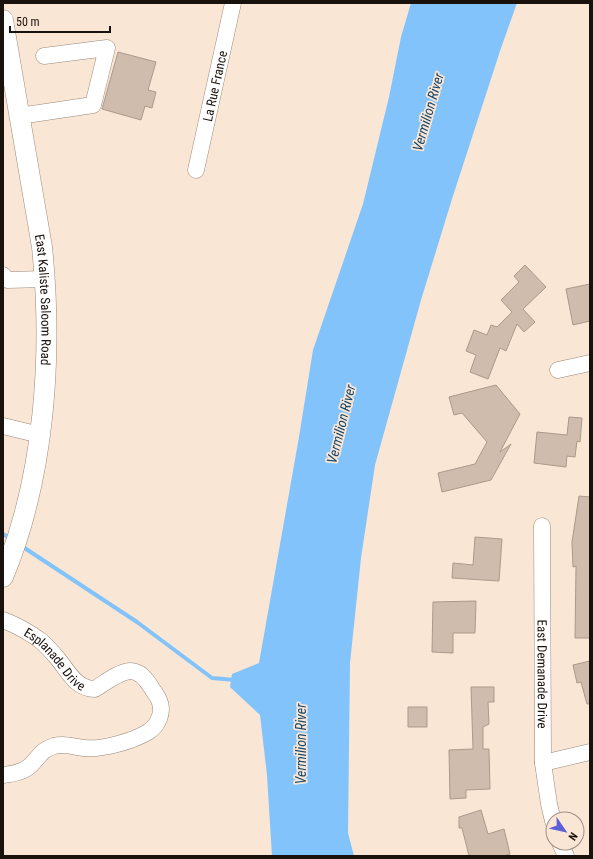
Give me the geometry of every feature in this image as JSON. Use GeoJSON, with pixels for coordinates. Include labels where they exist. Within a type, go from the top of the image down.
{"type":"FeatureCollection","features":[{"type":"Feature","properties":{"kind":"main road","name":"East Kaliste Saloom Road"},"geometry":{"type":"LineString","coordinates":[[3,20],[42,247],[47,324],[46,366],[37,457],[26,509],[5,572]]}},
{"type":"Feature","properties":{"kind":"street","name":"La Rue France"},"geometry":{"type":"LineString","coordinates":[[196,170],[233,3]]}},
{"type":"Feature","properties":{"kind":"street"},"geometry":{"type":"LineString","coordinates":[[19,116],[93,106],[107,48],[44,56]]}},
{"type":"Feature","properties":{"kind":"street"},"geometry":{"type":"LineString","coordinates":[[3,275],[7,280],[45,278]]}},
{"type":"Feature","properties":{"kind":"street"},"geometry":{"type":"LineString","coordinates":[[558,370],[590,362]]}},
{"type":"Feature","properties":{"kind":"street"},"geometry":{"type":"LineString","coordinates":[[3,426],[40,435]]}},
{"type":"Feature","properties":{"kind":"street","name":"East Demanade Drive"},"geometry":{"type":"LineString","coordinates":[[542,526],[543,763],[551,811]]}},
{"type":"Feature","properties":{"kind":"street","name":"Esplanade Drive"},"geometry":{"type":"LineString","coordinates":[[3,620],[20,627],[40,641],[58,658],[74,680],[90,689],[95,689],[122,672],[131,671],[138,673],[144,678],[159,699],[161,708],[158,720],[154,727],[132,740],[109,746],[85,748],[65,744],[55,746],[39,754],[31,765],[24,770],[3,775]]}},
{"type":"Feature","properties":{"kind":"street"},"geometry":{"type":"LineString","coordinates":[[543,763],[590,752]]}},
{"type":"Feature","properties":{"kind":"water","name":"Vermilion River"},"geometry":{"type":"Polygon","coordinates":[[[411,3],[517,3],[452,199],[421,300],[375,465],[361,558],[350,663],[348,833],[354,856],[272,856],[267,775],[260,715],[230,687],[232,674],[259,663],[313,350],[363,204],[389,97],[401,37],[411,3]]]}},
{"type":"Feature","properties":{"kind":"building"},"geometry":{"type":"Polygon","coordinates":[[[118,52],[156,62],[148,90],[156,92],[152,108],[145,106],[141,120],[102,109],[118,52]]]}},
{"type":"Feature","properties":{"kind":"building"},"geometry":{"type":"Polygon","coordinates":[[[525,265],[546,287],[523,309],[535,322],[524,332],[517,324],[506,351],[500,348],[488,379],[470,372],[476,355],[466,351],[474,330],[487,335],[491,325],[497,327],[512,312],[501,300],[519,282],[514,276],[525,265]]]}},
{"type":"Feature","properties":{"kind":"building"},"geometry":{"type":"Polygon","coordinates":[[[590,284],[590,321],[573,325],[566,289],[590,284]]]}},
{"type":"Feature","properties":{"kind":"building"},"geometry":{"type":"Polygon","coordinates":[[[496,385],[520,414],[500,452],[511,444],[491,480],[442,492],[438,473],[475,464],[487,442],[462,413],[454,415],[449,397],[496,385]]]}},
{"type":"Feature","properties":{"kind":"building"},"geometry":{"type":"Polygon","coordinates":[[[569,417],[582,418],[580,442],[577,441],[575,457],[567,456],[566,467],[534,463],[537,432],[567,435],[569,417]]]}},
{"type":"Feature","properties":{"kind":"building"},"geometry":{"type":"Polygon","coordinates":[[[579,496],[590,497],[590,638],[575,638],[576,566],[573,567],[572,542],[579,496]]]}},
{"type":"Feature","properties":{"kind":"building"},"geometry":{"type":"Polygon","coordinates":[[[475,537],[502,539],[499,581],[452,578],[453,563],[473,565],[475,537]]]}},
{"type":"Feature","properties":{"kind":"building"},"geometry":{"type":"Polygon","coordinates":[[[476,601],[475,633],[453,633],[453,653],[432,652],[433,602],[476,601]]]}},
{"type":"Feature","properties":{"kind":"building"},"geometry":{"type":"Polygon","coordinates":[[[590,661],[590,704],[587,704],[581,682],[577,683],[573,665],[590,661]]]}},
{"type":"Feature","properties":{"kind":"building"},"geometry":{"type":"Polygon","coordinates":[[[471,687],[494,687],[494,702],[488,702],[489,724],[483,727],[483,749],[489,749],[490,789],[466,790],[466,798],[450,799],[449,750],[473,749],[471,687]]]}},
{"type":"Feature","properties":{"kind":"building"},"geometry":{"type":"Polygon","coordinates":[[[408,707],[427,707],[427,727],[408,727],[408,707]]]}},
{"type":"Feature","properties":{"kind":"building"},"geometry":{"type":"Polygon","coordinates":[[[481,810],[488,834],[504,829],[510,854],[504,856],[469,856],[462,828],[459,828],[459,817],[481,810]]]}},
{"type":"Feature","properties":{"kind":"waterway"},"geometry":{"type":"LineString","coordinates":[[3,534],[11,539]]}},
{"type":"Feature","properties":{"kind":"waterway"},"geometry":{"type":"LineString","coordinates":[[20,545],[137,622],[212,678],[235,680]]}}]}
